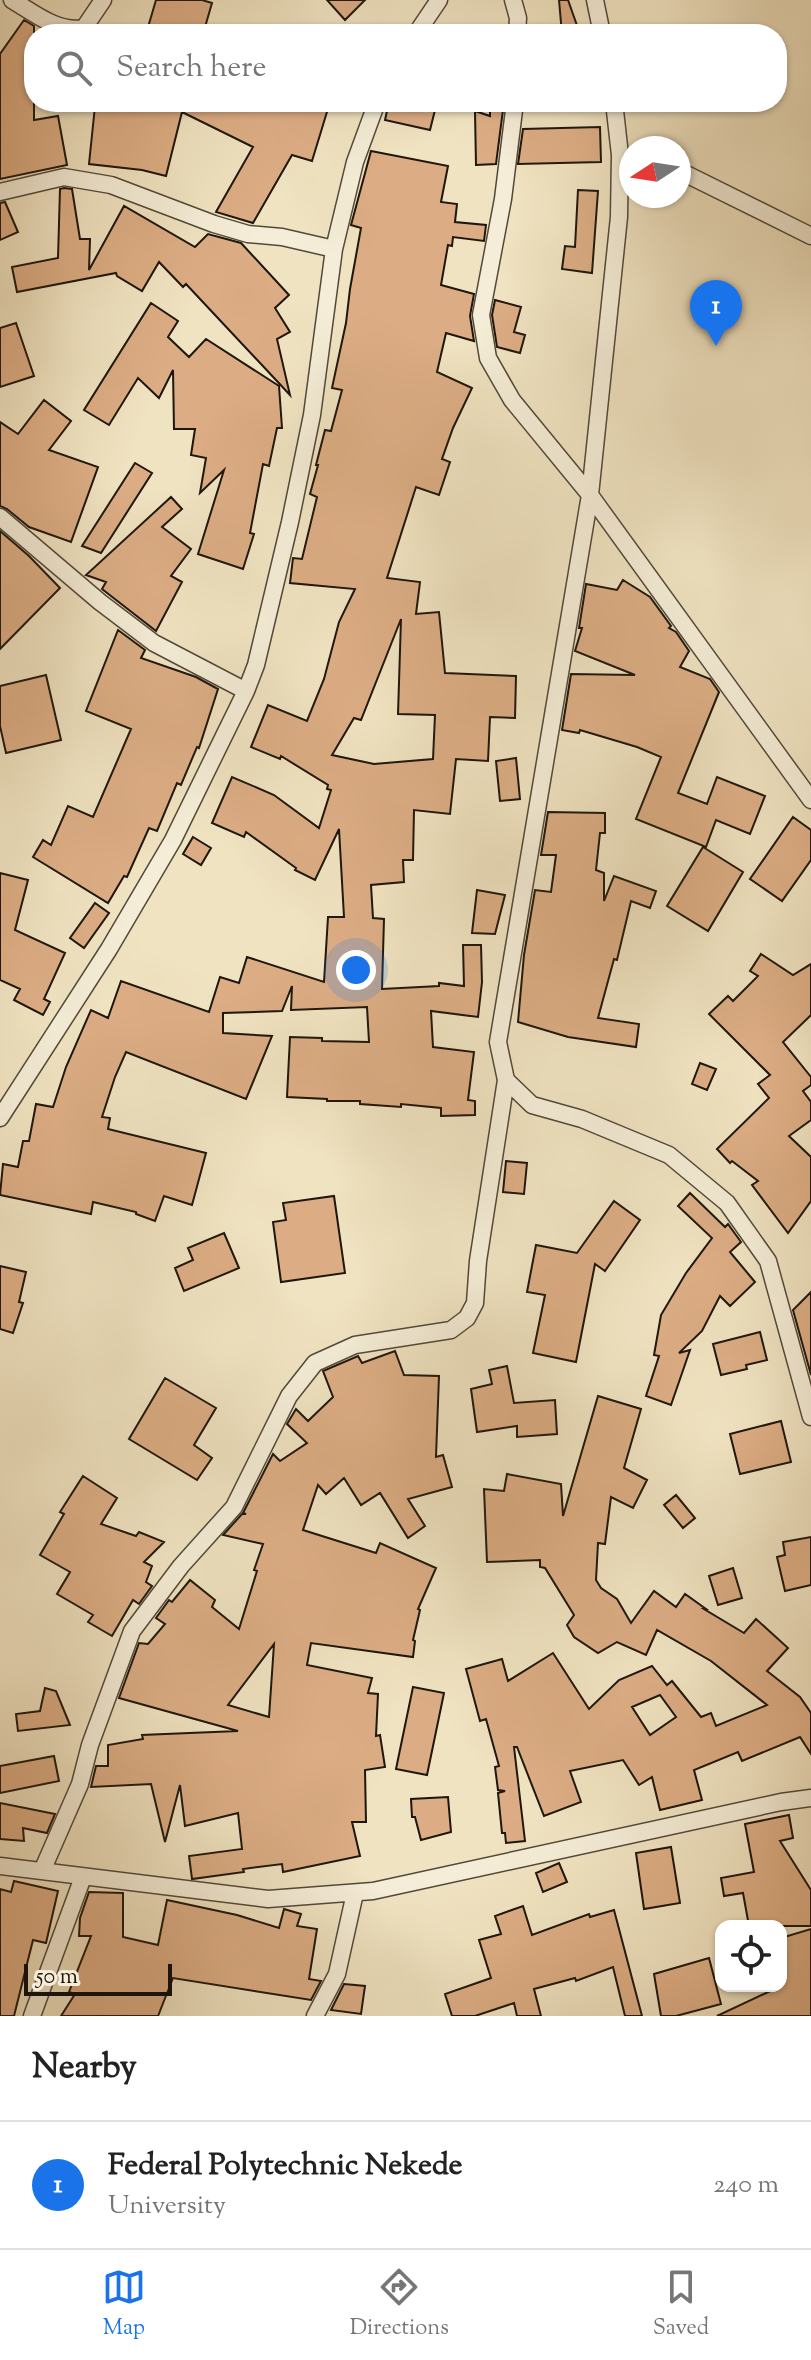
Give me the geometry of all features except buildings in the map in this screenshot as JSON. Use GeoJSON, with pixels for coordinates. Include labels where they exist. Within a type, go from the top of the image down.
{"type":"FeatureCollection","features":[{"type":"Feature","properties":{"kind":"street"},"geometry":{"type":"LineString","coordinates":[[12,0],[54,24]]}},
{"type":"Feature","properties":{"kind":"street"},"geometry":{"type":"LineString","coordinates":[[87,24],[103,0]]}},
{"type":"Feature","properties":{"kind":"street"},"geometry":{"type":"LineString","coordinates":[[423,24],[439,0]]}},
{"type":"Feature","properties":{"kind":"street"},"geometry":{"type":"LineString","coordinates":[[513,0],[518,24]]}},
{"type":"Feature","properties":{"kind":"street"},"geometry":{"type":"LineString","coordinates":[[595,0],[600,24]]}},
{"type":"Feature","properties":{"kind":"street"},"geometry":{"type":"LineString","coordinates":[[0,1118],[101,961],[173,840],[246,691],[290,522],[312,415],[334,249],[355,162],[373,112]]}},
{"type":"Feature","properties":{"kind":"street"},"geometry":{"type":"LineString","coordinates":[[514,112],[503,199],[481,315],[488,358],[512,400],[590,495],[811,800]]}},
{"type":"Feature","properties":{"kind":"street"},"geometry":{"type":"LineString","coordinates":[[42,1871],[80,1784],[90,1745],[132,1631],[181,1566],[234,1507],[289,1396],[315,1363],[355,1345],[451,1330],[467,1318],[475,1303],[478,1261],[506,1080],[498,1042],[590,495],[619,217],[620,155],[615,112]]}},
{"type":"Feature","properties":{"kind":"street"},"geometry":{"type":"LineString","coordinates":[[691,176],[811,236]]}},
{"type":"Feature","properties":{"kind":"street"},"geometry":{"type":"LineString","coordinates":[[0,192],[64,177],[111,185],[248,234],[282,237],[334,249]]}},
{"type":"Feature","properties":{"kind":"street"},"geometry":{"type":"LineString","coordinates":[[0,517],[100,602],[154,643],[246,691]]}},
{"type":"Feature","properties":{"kind":"street"},"geometry":{"type":"LineString","coordinates":[[506,1080],[532,1105],[582,1119],[669,1155],[727,1203],[768,1261],[811,1417]]}},
{"type":"Feature","properties":{"kind":"street"},"geometry":{"type":"LineString","coordinates":[[0,1866],[268,1899],[355,1893],[811,1798]]}},
{"type":"Feature","properties":{"kind":"street"},"geometry":{"type":"LineString","coordinates":[[32,2016],[83,1877]]}},
{"type":"Feature","properties":{"kind":"street"},"geometry":{"type":"LineString","coordinates":[[315,2016],[337,1974],[355,1893]]}},
{"type":"Feature","properties":{"kind":"place","name":"Federal Polytechnic Nekede"},"geometry":{"type":"Point","coordinates":[716,346]}}]}
